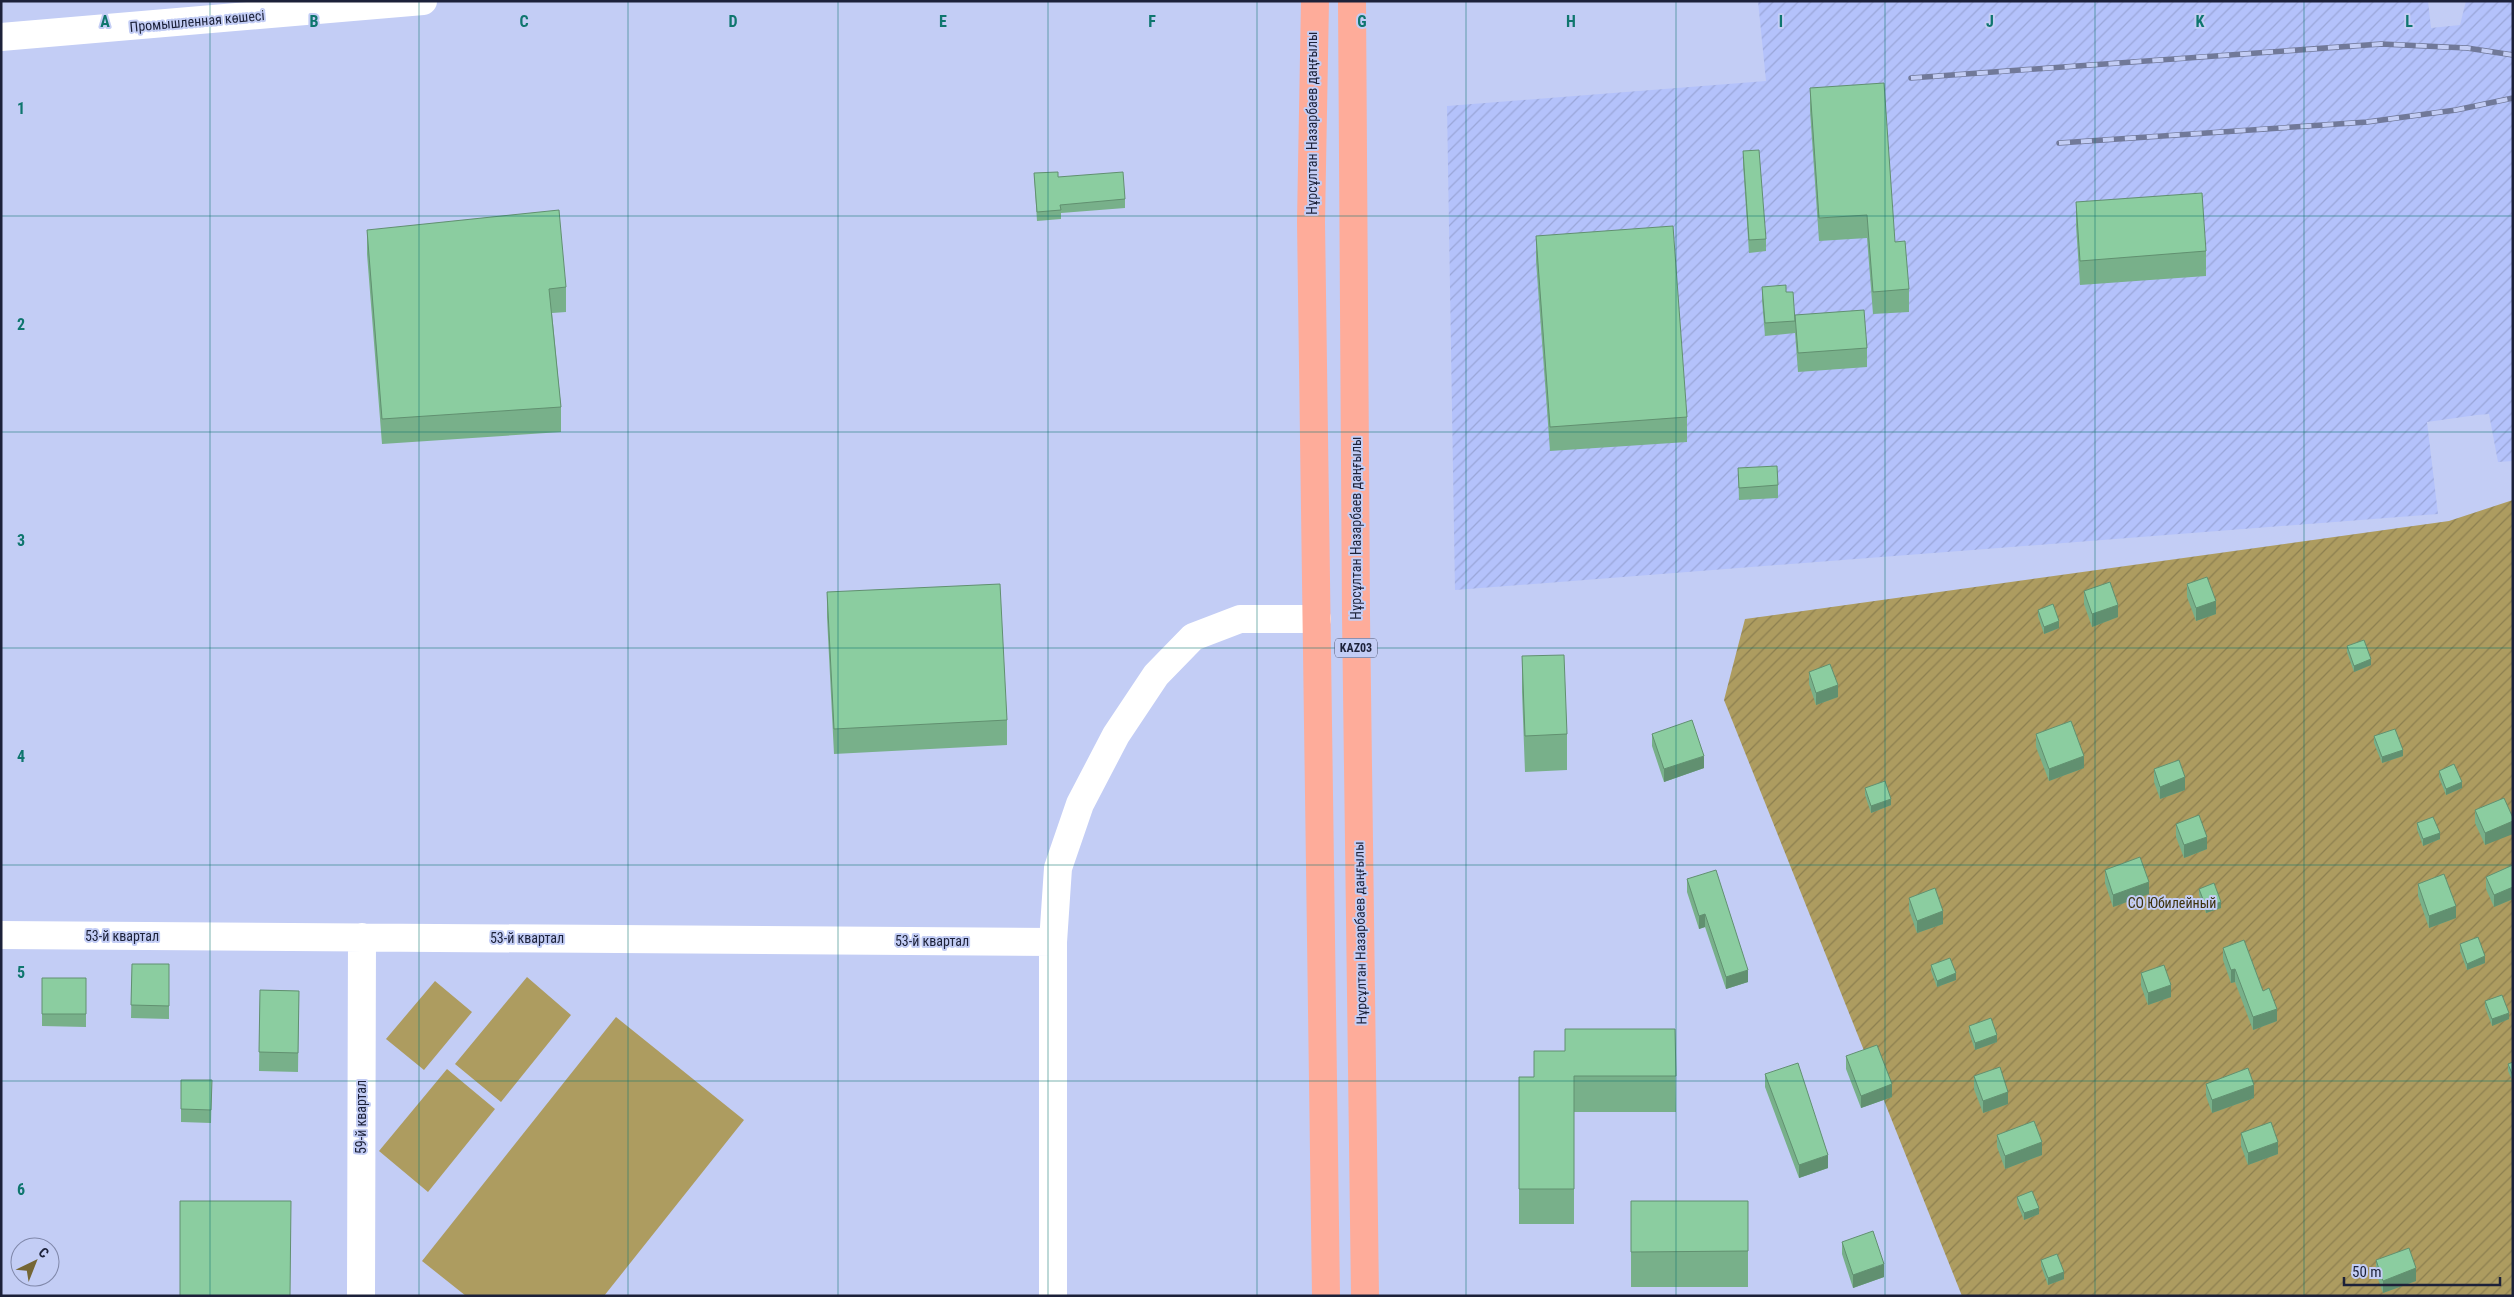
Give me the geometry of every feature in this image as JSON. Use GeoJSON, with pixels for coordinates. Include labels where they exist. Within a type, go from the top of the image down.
{"type":"FeatureCollection","features":[{"type":"Feature","properties":{"kind":"main road","name":"Нұрсұлтан Назарбаев даңғылы"},"geometry":{"type":"LineString","coordinates":[[1315,1],[1312,222],[1326,1296]]}},
{"type":"Feature","properties":{"kind":"main road","name":"Нұрсұлтан Назарбаев даңғылы"},"geometry":{"type":"LineString","coordinates":[[1352,1],[1356,615],[1365,1296]]}},
{"type":"Feature","properties":{"kind":"main road"},"geometry":{"type":"LineString","coordinates":[[1317,619],[1356,615]]}},
{"type":"Feature","properties":{"kind":"street","name":"Промышленная көшесі"},"geometry":{"type":"LineString","coordinates":[[1,38],[422,1]]}},
{"type":"Feature","properties":{"kind":"street"},"geometry":{"type":"LineString","coordinates":[[1053,1296],[1053,942],[1058,868],[1080,804],[1116,735],[1156,675],[1192,637],[1240,619],[1317,619]]}},
{"type":"Feature","properties":{"kind":"street","name":"53-й квартал"},"geometry":{"type":"LineString","coordinates":[[1,935],[1053,942]]}},
{"type":"Feature","properties":{"kind":"street","name":"59-й квартал"},"geometry":{"type":"LineString","coordinates":[[361,1296],[362,937]]}},
{"type":"Feature","properties":{"kind":"shaded area"},"geometry":{"type":"Polygon","coordinates":[[[1758,1],[2428,1],[2431,28],[2460,25],[2466,1],[2513,1],[2513,461],[2498,462],[2489,414],[2477,415],[2427,422],[2438,514],[1455,590],[1447,106],[1766,81],[1758,1]]]}},
{"type":"Feature","properties":{"kind":"green space","name":"СО Юбилейный"},"geometry":{"type":"Polygon","coordinates":[[[2513,500],[2513,1296],[1962,1296],[1724,700],[1745,619],[2449,521],[2513,500]]]}},
{"type":"Feature","properties":{"kind":"green space"},"geometry":{"type":"Polygon","coordinates":[[[527,977],[571,1015],[501,1102],[455,1064],[527,977]]]}},
{"type":"Feature","properties":{"kind":"green space"},"geometry":{"type":"Polygon","coordinates":[[[435,981],[472,1012],[424,1070],[386,1039],[435,981]]]}},
{"type":"Feature","properties":{"kind":"green space"},"geometry":{"type":"Polygon","coordinates":[[[616,1017],[744,1120],[604,1296],[466,1296],[422,1261],[616,1017]]]}},
{"type":"Feature","properties":{"kind":"green space"},"geometry":{"type":"Polygon","coordinates":[[[447,1069],[495,1109],[428,1192],[379,1151],[447,1069]]]}},
{"type":"Feature","properties":{"kind":"building"},"geometry":{"type":"Polygon","coordinates":[[[1884,83],[1895,242],[1905,241],[1909,289],[1873,292],[1867,215],[1819,218],[1810,88],[1884,83]]]}},
{"type":"Feature","properties":{"kind":"building"},"geometry":{"type":"Polygon","coordinates":[[[1759,150],[1766,239],[1749,240],[1743,151],[1759,150]]]}},
{"type":"Feature","properties":{"kind":"building"},"geometry":{"type":"Polygon","coordinates":[[[1058,172],[1058,177],[1123,172],[1125,199],[1060,205],[1061,210],[1037,212],[1034,173],[1058,172]]]}},
{"type":"Feature","properties":{"kind":"building"},"geometry":{"type":"Polygon","coordinates":[[[2202,193],[2206,251],[2080,261],[2076,202],[2202,193]]]}},
{"type":"Feature","properties":{"kind":"building"},"geometry":{"type":"Polygon","coordinates":[[[559,210],[566,287],[549,289],[561,407],[382,419],[367,230],[559,210]]]}},
{"type":"Feature","properties":{"kind":"building"},"geometry":{"type":"Polygon","coordinates":[[[1673,226],[1687,417],[1550,427],[1536,236],[1673,226]]]}},
{"type":"Feature","properties":{"kind":"building"},"geometry":{"type":"Polygon","coordinates":[[[1786,285],[1786,292],[1793,292],[1795,321],[1765,323],[1762,287],[1786,285]]]}},
{"type":"Feature","properties":{"kind":"building"},"geometry":{"type":"Polygon","coordinates":[[[1864,310],[1867,348],[1798,353],[1795,315],[1864,310]]]}},
{"type":"Feature","properties":{"kind":"building"},"geometry":{"type":"Polygon","coordinates":[[[1777,466],[1778,485],[1739,488],[1738,468],[1777,466]]]}},
{"type":"Feature","properties":{"kind":"building"},"geometry":{"type":"Polygon","coordinates":[[[2207,577],[2216,601],[2196,608],[2187,584],[2207,577]]]}},
{"type":"Feature","properties":{"kind":"building"},"geometry":{"type":"Polygon","coordinates":[[[2110,582],[2118,605],[2092,614],[2084,591],[2110,582]]]}},
{"type":"Feature","properties":{"kind":"building"},"geometry":{"type":"Polygon","coordinates":[[[1000,584],[1007,720],[834,729],[827,592],[1000,584]]]}},
{"type":"Feature","properties":{"kind":"building"},"geometry":{"type":"Polygon","coordinates":[[[2053,604],[2059,621],[2044,627],[2038,610],[2053,604]]]}},
{"type":"Feature","properties":{"kind":"building"},"geometry":{"type":"Polygon","coordinates":[[[2364,640],[2371,659],[2354,666],[2347,646],[2364,640]]]}},
{"type":"Feature","properties":{"kind":"building"},"geometry":{"type":"Polygon","coordinates":[[[1564,655],[1567,734],[1525,736],[1522,656],[1564,655]]]}},
{"type":"Feature","properties":{"kind":"building"},"geometry":{"type":"Polygon","coordinates":[[[1830,664],[1838,685],[1816,693],[1809,672],[1830,664]]]}},
{"type":"Feature","properties":{"kind":"building"},"geometry":{"type":"Polygon","coordinates":[[[1692,720],[1704,756],[1664,769],[1652,734],[1692,720]]]}},
{"type":"Feature","properties":{"kind":"building"},"geometry":{"type":"Polygon","coordinates":[[[2071,721],[2084,756],[2049,769],[2036,734],[2071,721]]]}},
{"type":"Feature","properties":{"kind":"building"},"geometry":{"type":"Polygon","coordinates":[[[2395,729],[2403,750],[2382,757],[2374,736],[2395,729]]]}},
{"type":"Feature","properties":{"kind":"building"},"geometry":{"type":"Polygon","coordinates":[[[2179,760],[2185,777],[2160,787],[2154,769],[2179,760]]]}},
{"type":"Feature","properties":{"kind":"building"},"geometry":{"type":"Polygon","coordinates":[[[2454,764],[2462,782],[2446,789],[2439,771],[2454,764]]]}},
{"type":"Feature","properties":{"kind":"building"},"geometry":{"type":"Polygon","coordinates":[[[1885,781],[1891,799],[1871,806],[1865,788],[1885,781]]]}},
{"type":"Feature","properties":{"kind":"building"},"geometry":{"type":"Polygon","coordinates":[[[2504,798],[2513,821],[2485,833],[2475,810],[2504,798]]]}},
{"type":"Feature","properties":{"kind":"building"},"geometry":{"type":"Polygon","coordinates":[[[2199,815],[2207,837],[2184,845],[2176,824],[2199,815]]]}},
{"type":"Feature","properties":{"kind":"building"},"geometry":{"type":"Polygon","coordinates":[[[2433,817],[2440,833],[2423,839],[2417,823],[2433,817]]]}},
{"type":"Feature","properties":{"kind":"building"},"geometry":{"type":"Polygon","coordinates":[[[2140,857],[2149,882],[2113,895],[2105,870],[2140,857]]]}},
{"type":"Feature","properties":{"kind":"building"},"geometry":{"type":"Polygon","coordinates":[[[2513,865],[2513,887],[2494,895],[2486,877],[2513,865]]]}},
{"type":"Feature","properties":{"kind":"building"},"geometry":{"type":"Polygon","coordinates":[[[1716,870],[1748,970],[1726,977],[1705,914],[1699,916],[1687,879],[1716,870]]]}},
{"type":"Feature","properties":{"kind":"building"},"geometry":{"type":"Polygon","coordinates":[[[2444,874],[2456,906],[2429,916],[2418,884],[2444,874]]]}},
{"type":"Feature","properties":{"kind":"building"},"geometry":{"type":"Polygon","coordinates":[[[2214,883],[2221,902],[2206,907],[2199,889],[2214,883]]]}},
{"type":"Feature","properties":{"kind":"building"},"geometry":{"type":"Polygon","coordinates":[[[1935,888],[1943,911],[1917,921],[1909,898],[1935,888]]]}},
{"type":"Feature","properties":{"kind":"building"},"geometry":{"type":"Polygon","coordinates":[[[2478,937],[2485,956],[2467,964],[2460,944],[2478,937]]]}},
{"type":"Feature","properties":{"kind":"building"},"geometry":{"type":"Polygon","coordinates":[[[2244,940],[2263,991],[2269,988],[2277,1009],[2253,1017],[2235,969],[2231,970],[2223,948],[2244,940]]]}},
{"type":"Feature","properties":{"kind":"building"},"geometry":{"type":"Polygon","coordinates":[[[1950,958],[1956,973],[1937,981],[1931,965],[1950,958]]]}},
{"type":"Feature","properties":{"kind":"building"},"geometry":{"type":"Polygon","coordinates":[[[132,964],[169,964],[169,1006],[131,1005],[132,964]]]}},
{"type":"Feature","properties":{"kind":"building"},"geometry":{"type":"Polygon","coordinates":[[[2164,965],[2171,985],[2148,993],[2141,973],[2164,965]]]}},
{"type":"Feature","properties":{"kind":"building"},"geometry":{"type":"Polygon","coordinates":[[[42,978],[86,978],[86,1014],[42,1014],[42,978]]]}},
{"type":"Feature","properties":{"kind":"building"},"geometry":{"type":"Polygon","coordinates":[[[260,990],[299,991],[298,1053],[259,1052],[260,990]]]}},
{"type":"Feature","properties":{"kind":"building"},"geometry":{"type":"Polygon","coordinates":[[[2502,995],[2509,1013],[2492,1019],[2485,1001],[2502,995]]]}},
{"type":"Feature","properties":{"kind":"building"},"geometry":{"type":"Polygon","coordinates":[[[1991,1018],[1997,1035],[1975,1043],[1969,1026],[1991,1018]]]}},
{"type":"Feature","properties":{"kind":"building"},"geometry":{"type":"Polygon","coordinates":[[[1565,1029],[1675,1029],[1676,1076],[1574,1076],[1574,1189],[1519,1189],[1519,1077],[1534,1077],[1534,1051],[1565,1051],[1565,1029]]]}},
{"type":"Feature","properties":{"kind":"building"},"geometry":{"type":"Polygon","coordinates":[[[1877,1045],[1892,1084],[1861,1096],[1846,1056],[1877,1045]]]}},
{"type":"Feature","properties":{"kind":"building"},"geometry":{"type":"Polygon","coordinates":[[[2513,1062],[2513,1076],[2508,1064],[2513,1062]]]}},
{"type":"Feature","properties":{"kind":"building"},"geometry":{"type":"Polygon","coordinates":[[[1798,1063],[1828,1155],[1799,1165],[1765,1074],[1798,1063]]]}},
{"type":"Feature","properties":{"kind":"building"},"geometry":{"type":"Polygon","coordinates":[[[2000,1067],[2008,1092],[1983,1101],[1974,1076],[2000,1067]]]}},
{"type":"Feature","properties":{"kind":"building"},"geometry":{"type":"Polygon","coordinates":[[[2248,1068],[2254,1085],[2212,1100],[2206,1084],[2248,1068]]]}},
{"type":"Feature","properties":{"kind":"building"},"geometry":{"type":"Polygon","coordinates":[[[181,1080],[212,1080],[211,1110],[181,1109],[181,1080]]]}},
{"type":"Feature","properties":{"kind":"building"},"geometry":{"type":"Polygon","coordinates":[[[2034,1121],[2042,1142],[2005,1156],[1997,1135],[2034,1121]]]}},
{"type":"Feature","properties":{"kind":"building"},"geometry":{"type":"Polygon","coordinates":[[[2271,1122],[2278,1142],[2248,1153],[2241,1133],[2271,1122]]]}},
{"type":"Feature","properties":{"kind":"building"},"geometry":{"type":"Polygon","coordinates":[[[2032,1191],[2039,1208],[2024,1213],[2017,1197],[2032,1191]]]}},
{"type":"Feature","properties":{"kind":"building"},"geometry":{"type":"Polygon","coordinates":[[[180,1201],[291,1201],[290,1296],[180,1296],[180,1201]]]}},
{"type":"Feature","properties":{"kind":"building"},"geometry":{"type":"Polygon","coordinates":[[[1631,1201],[1748,1201],[1748,1251],[1631,1252],[1631,1201]]]}},
{"type":"Feature","properties":{"kind":"building"},"geometry":{"type":"Polygon","coordinates":[[[1873,1231],[1884,1264],[1853,1275],[1842,1242],[1873,1231]]]}},
{"type":"Feature","properties":{"kind":"building"},"geometry":{"type":"Polygon","coordinates":[[[2409,1248],[2416,1268],[2383,1281],[2376,1260],[2409,1248]]]}},
{"type":"Feature","properties":{"kind":"building"},"geometry":{"type":"Polygon","coordinates":[[[2057,1254],[2064,1272],[2048,1278],[2041,1260],[2057,1254]]]}},
{"type":"Feature","properties":{"kind":"railway"},"geometry":{"type":"LineString","coordinates":[[1911,78],[2381,44],[2467,48],[2513,55]]}},
{"type":"Feature","properties":{"kind":"railway"},"geometry":{"type":"LineString","coordinates":[[2059,143],[2367,122],[2456,110],[2513,98]]}}]}
